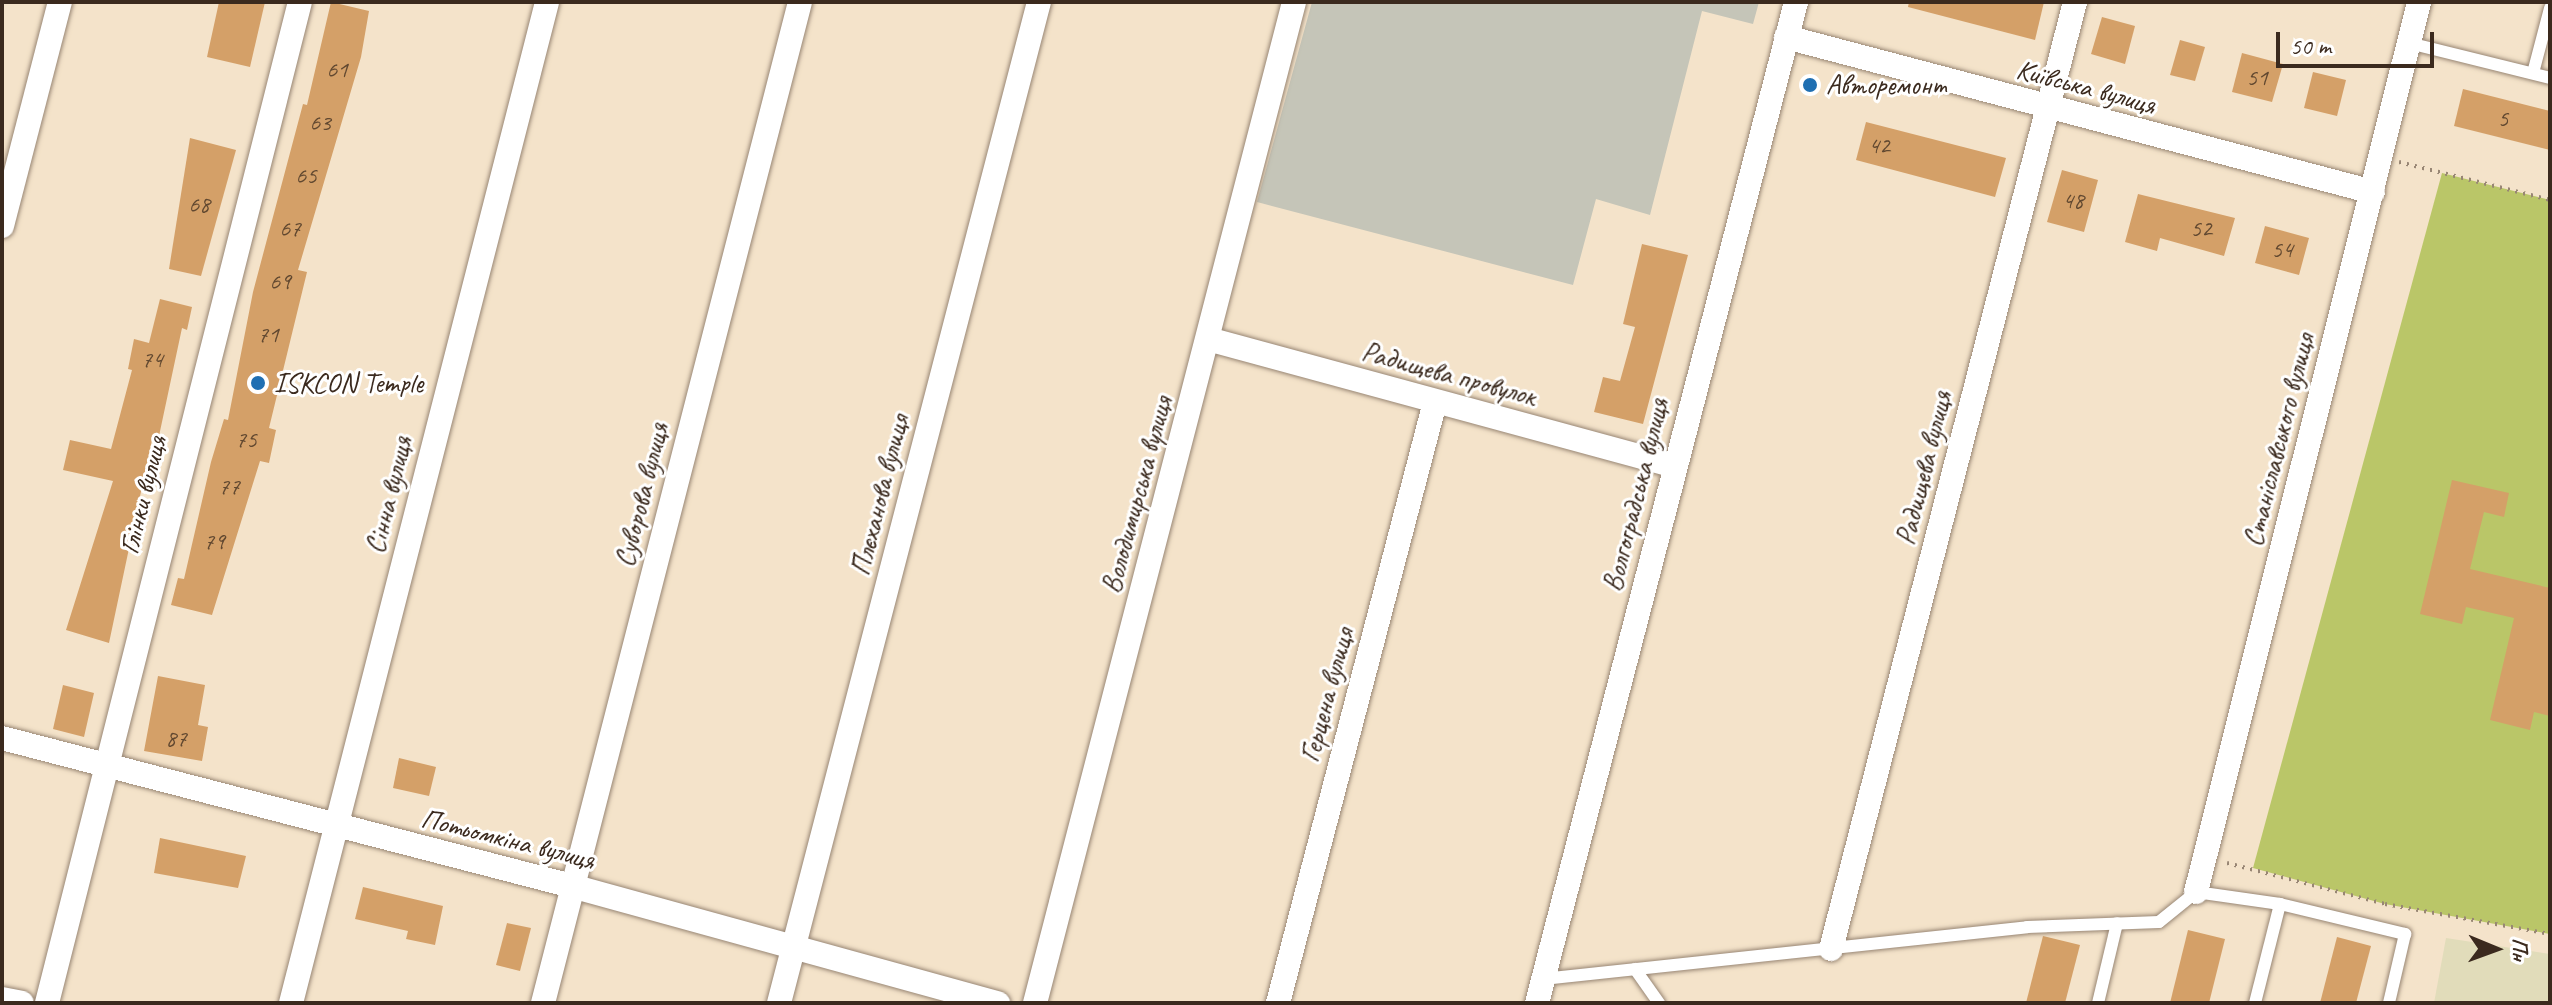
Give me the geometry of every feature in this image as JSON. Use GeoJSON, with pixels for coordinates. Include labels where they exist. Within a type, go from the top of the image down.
{"type":"FeatureCollection","features":[{"type":"Feature","properties":{"kind":"street"},"geometry":{"type":"LineString","coordinates":[[2,226],[60,2]]}},
{"type":"Feature","properties":{"kind":"street","name":"Глінки вулиця"},"geometry":{"type":"LineString","coordinates":[[47,1003],[300,2]]}},
{"type":"Feature","properties":{"kind":"street","name":"Сінна вулиця"},"geometry":{"type":"LineString","coordinates":[[291,1003],[547,2]]}},
{"type":"Feature","properties":{"kind":"street","name":"Суворова вулиця"},"geometry":{"type":"LineString","coordinates":[[543,1003],[800,2]]}},
{"type":"Feature","properties":{"kind":"street","name":"Плєханова вулиця"},"geometry":{"type":"LineString","coordinates":[[779,1003],[1039,2]]}},
{"type":"Feature","properties":{"kind":"street","name":"Володимирська вулиця"},"geometry":{"type":"LineString","coordinates":[[1035,1003],[1294,2]]}},
{"type":"Feature","properties":{"kind":"street","name":"Волгоградська вулиця"},"geometry":{"type":"LineString","coordinates":[[1537,1003],[1796,2]]}},
{"type":"Feature","properties":{"kind":"street","name":"Радищева вулиця"},"geometry":{"type":"LineString","coordinates":[[1831,949],[2075,2]]}},
{"type":"Feature","properties":{"kind":"street","name":"Станіславського вулиця"},"geometry":{"type":"LineString","coordinates":[[2196,892],[2419,2]]}},
{"type":"Feature","properties":{"kind":"street","name":"Київська вулиця"},"geometry":{"type":"LineString","coordinates":[[1786,37],[2048,109],[2373,192]]}},
{"type":"Feature","properties":{"kind":"street","name":"Радищева провулок"},"geometry":{"type":"LineString","coordinates":[[1208,339],[1675,466]]}},
{"type":"Feature","properties":{"kind":"street","name":"Герцена вулиця"},"geometry":{"type":"LineString","coordinates":[[1278,1003],[1435,402]]}},
{"type":"Feature","properties":{"kind":"street","name":"Потьомкіна вулиця"},"geometry":{"type":"LineString","coordinates":[[2,738],[334,827],[572,886],[998,1003]]}},
{"type":"Feature","properties":{"kind":"street"},"geometry":{"type":"LineString","coordinates":[[2,999],[22,1003]]}},
{"type":"Feature","properties":{"kind":"lane"},"geometry":{"type":"LineString","coordinates":[[2533,73],[2550,8]]}},
{"type":"Feature","properties":{"kind":"lane"},"geometry":{"type":"LineString","coordinates":[[2409,43],[2550,78]]}},
{"type":"Feature","properties":{"kind":"lane"},"geometry":{"type":"LineString","coordinates":[[1543,979],[2027,927],[2159,922],[2196,892],[2280,904],[2405,934],[2389,1003]]}},
{"type":"Feature","properties":{"kind":"lane"},"geometry":{"type":"LineString","coordinates":[[2255,1003],[2280,904]]}},
{"type":"Feature","properties":{"kind":"lane"},"geometry":{"type":"LineString","coordinates":[[2098,1003],[2117,923]]}},
{"type":"Feature","properties":{"kind":"lane"},"geometry":{"type":"LineString","coordinates":[[1635,969],[1659,1003]]}},
{"type":"Feature","properties":{"kind":"path"},"geometry":{"type":"LineString","coordinates":[[2381,158],[2550,200]]}},
{"type":"Feature","properties":{"kind":"path"},"geometry":{"type":"LineString","coordinates":[[2196,892],[2228,862],[2385,904],[2550,934]]}},
{"type":"Feature","properties":{"kind":"shaded area"},"geometry":{"type":"Polygon","coordinates":[[[1312,2],[1759,2],[1753,24],[1702,11],[1650,215],[1596,199],[1573,285],[1257,202],[1312,2]]]}},
{"type":"Feature","properties":{"kind":"shaded area"},"geometry":{"type":"Polygon","coordinates":[[[2446,938],[2550,954],[2550,1003],[2434,1003],[2446,938]]]}},
{"type":"Feature","properties":{"kind":"green space"},"geometry":{"type":"Polygon","coordinates":[[[2442,173],[2550,200],[2550,934],[2385,904],[2253,868],[2442,173]]]}},
{"type":"Feature","properties":{"kind":"building"},"geometry":{"type":"Polygon","coordinates":[[[219,2],[265,2],[250,67],[207,57],[219,2]]]}},
{"type":"Feature","properties":{"kind":"building"},"geometry":{"type":"Polygon","coordinates":[[[331,2],[369,11],[361,57],[298,270],[307,272],[269,428],[276,430],[269,463],[260,461],[212,615],[171,605],[178,578],[184,579],[211,462],[224,419],[228,420],[253,292],[303,104],[307,105],[331,2]]]}},
{"type":"Feature","properties":{"kind":"building"},"geometry":{"type":"Polygon","coordinates":[[[1909,2],[2044,2],[2035,40],[1908,7],[1909,2]]]}},
{"type":"Feature","properties":{"kind":"building"},"geometry":{"type":"Polygon","coordinates":[[[2102,17],[2135,26],[2125,64],[2091,54],[2102,17]]]}},
{"type":"Feature","properties":{"kind":"building"},"geometry":{"type":"Polygon","coordinates":[[[2180,40],[2205,47],[2195,81],[2170,75],[2180,40]]]}},
{"type":"Feature","properties":{"kind":"building"},"geometry":{"type":"Polygon","coordinates":[[[2242,53],[2283,64],[2272,102],[2232,92],[2242,53]]]}},
{"type":"Feature","properties":{"kind":"building"},"geometry":{"type":"Polygon","coordinates":[[[2313,72],[2346,80],[2337,116],[2304,108],[2313,72]]]}},
{"type":"Feature","properties":{"kind":"building"},"geometry":{"type":"Polygon","coordinates":[[[2463,89],[2550,111],[2550,150],[2454,126],[2463,89]]]}},
{"type":"Feature","properties":{"kind":"building"},"geometry":{"type":"Polygon","coordinates":[[[1866,122],[2006,158],[1995,197],[1856,160],[1866,122]]]}},
{"type":"Feature","properties":{"kind":"building"},"geometry":{"type":"Polygon","coordinates":[[[190,138],[236,150],[201,276],[169,269],[190,138]]]}},
{"type":"Feature","properties":{"kind":"building"},"geometry":{"type":"Polygon","coordinates":[[[2062,170],[2098,180],[2084,232],[2047,222],[2062,170]]]}},
{"type":"Feature","properties":{"kind":"building"},"geometry":{"type":"Polygon","coordinates":[[[2138,194],[2235,218],[2224,256],[2160,238],[2157,251],[2125,242],[2138,194]]]}},
{"type":"Feature","properties":{"kind":"building"},"geometry":{"type":"Polygon","coordinates":[[[2265,226],[2309,238],[2299,275],[2255,263],[2265,226]]]}},
{"type":"Feature","properties":{"kind":"building"},"geometry":{"type":"Polygon","coordinates":[[[1642,244],[1688,255],[1643,424],[1594,412],[1603,377],[1620,381],[1635,327],[1623,324],[1642,244]]]}},
{"type":"Feature","properties":{"kind":"building"},"geometry":{"type":"Polygon","coordinates":[[[160,299],[192,307],[187,330],[182,328],[159,436],[153,435],[109,643],[66,630],[113,481],[63,470],[70,440],[111,449],[132,370],[128,369],[134,339],[149,343],[160,299]]]}},
{"type":"Feature","properties":{"kind":"building"},"geometry":{"type":"Polygon","coordinates":[[[2452,480],[2509,493],[2504,517],[2484,512],[2470,569],[2550,588],[2550,716],[2534,712],[2530,730],[2490,720],[2514,618],[2466,607],[2462,624],[2420,614],[2452,480]]]}},
{"type":"Feature","properties":{"kind":"building"},"geometry":{"type":"Polygon","coordinates":[[[158,676],[205,685],[198,725],[208,727],[202,761],[144,751],[158,676]]]}},
{"type":"Feature","properties":{"kind":"building"},"geometry":{"type":"Polygon","coordinates":[[[63,685],[94,693],[84,737],[53,729],[63,685]]]}},
{"type":"Feature","properties":{"kind":"building"},"geometry":{"type":"Polygon","coordinates":[[[399,758],[436,767],[429,796],[393,788],[399,758]]]}},
{"type":"Feature","properties":{"kind":"building"},"geometry":{"type":"Polygon","coordinates":[[[160,838],[246,856],[238,888],[154,873],[160,838]]]}},
{"type":"Feature","properties":{"kind":"building"},"geometry":{"type":"Polygon","coordinates":[[[363,887],[443,906],[435,945],[406,939],[408,931],[355,919],[363,887]]]}},
{"type":"Feature","properties":{"kind":"building"},"geometry":{"type":"Polygon","coordinates":[[[507,923],[531,928],[520,971],[496,965],[507,923]]]}},
{"type":"Feature","properties":{"kind":"building"},"geometry":{"type":"Polygon","coordinates":[[[2188,930],[2225,939],[2209,1003],[2170,1003],[2188,930]]]}},
{"type":"Feature","properties":{"kind":"building"},"geometry":{"type":"Polygon","coordinates":[[[2043,936],[2080,945],[2065,1003],[2026,1003],[2043,936]]]}},
{"type":"Feature","properties":{"kind":"building"},"geometry":{"type":"Polygon","coordinates":[[[2337,937],[2371,946],[2356,1003],[2320,1003],[2337,937]]]}},
{"type":"Feature","properties":{"kind":"place","name":"Авторемонт"},"geometry":{"type":"Point","coordinates":[1810,85]}},
{"type":"Feature","properties":{"kind":"place","name":"ISKCON Temple"},"geometry":{"type":"Point","coordinates":[258,383]}}]}
